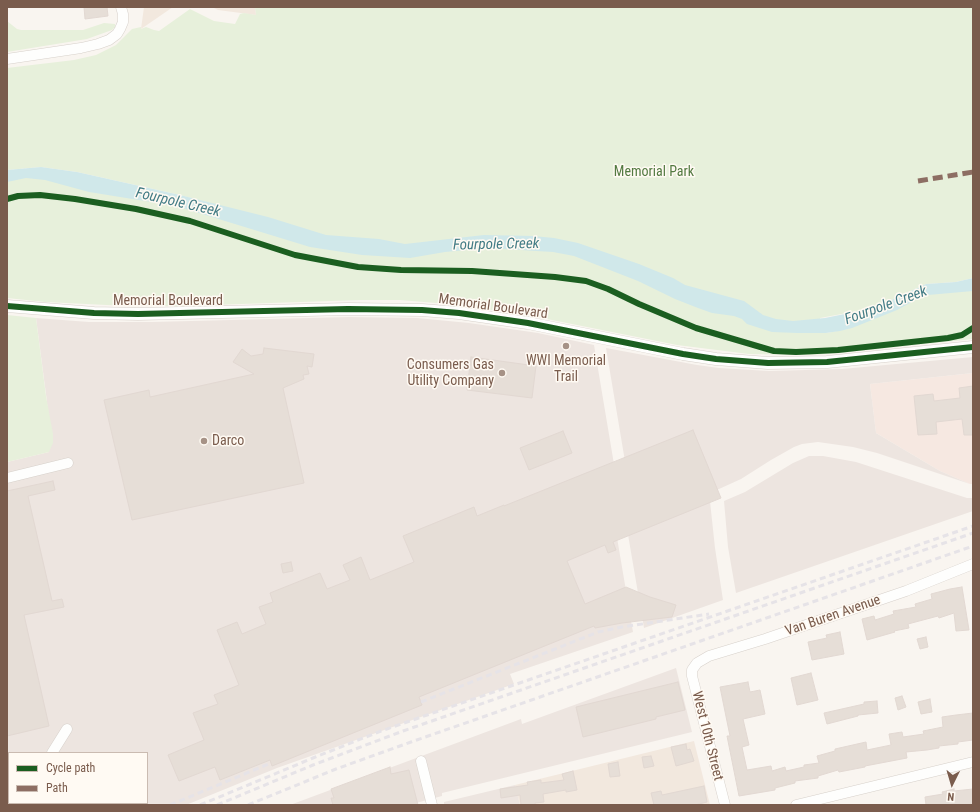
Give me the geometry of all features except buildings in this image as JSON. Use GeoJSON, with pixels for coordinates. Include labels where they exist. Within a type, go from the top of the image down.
{"type":"FeatureCollection","features":[{"type":"Feature","properties":{"kind":"street"},"geometry":{"type":"LineString","coordinates":[[7,59],[81,48],[109,40],[117,34],[120,29],[123,18],[121,7]]}},
{"type":"Feature","properties":{"kind":"street","name":"Memorial Boulevard"},"geometry":{"type":"LineString","coordinates":[[7,306],[94,313],[138,314],[348,308],[422,310],[494,317],[683,354],[748,362],[827,362],[973,348]]}},
{"type":"Feature","properties":{"kind":"street"},"geometry":{"type":"LineString","coordinates":[[7,478],[68,463]]}},
{"type":"Feature","properties":{"kind":"street","name":"Van Buren Avenue"},"geometry":{"type":"LineString","coordinates":[[694,666],[702,659],[709,656],[906,591],[973,566]]}},
{"type":"Feature","properties":{"kind":"street","name":"West 10th Street"},"geometry":{"type":"LineString","coordinates":[[694,666],[692,676],[725,805]]}},
{"type":"Feature","properties":{"kind":"street"},"geometry":{"type":"LineString","coordinates":[[53,752],[67,729]]}},
{"type":"Feature","properties":{"kind":"street"},"geometry":{"type":"LineString","coordinates":[[421,760],[432,805]]}},
{"type":"Feature","properties":{"kind":"street"},"geometry":{"type":"LineString","coordinates":[[796,805],[973,762]]}},
{"type":"Feature","properties":{"kind":"shaded area"},"geometry":{"type":"Polygon","coordinates":[[[144,7],[173,7],[141,29],[144,7]]]}},
{"type":"Feature","properties":{"kind":"shaded area"},"geometry":{"type":"Polygon","coordinates":[[[212,7],[255,7],[256,15],[218,10],[212,7]]]}},
{"type":"Feature","properties":{"kind":"shaded area"},"geometry":{"type":"Polygon","coordinates":[[[349,317],[417,318],[469,323],[538,333],[594,345],[622,512],[613,514],[633,632],[510,674],[514,684],[277,768],[186,805],[7,805],[7,462],[49,452],[47,402],[36,318],[89,322],[152,322],[349,317]]]}},
{"type":"Feature","properties":{"kind":"shaded area"},"geometry":{"type":"Polygon","coordinates":[[[606,348],[697,365],[769,371],[842,369],[973,357],[973,373],[870,384],[876,433],[940,471],[970,484],[877,453],[853,447],[818,442],[802,444],[794,447],[741,479],[709,492],[715,548],[723,600],[644,628],[626,523],[635,521],[606,348]]]}},
{"type":"Feature","properties":{"kind":"shaded area"},"geometry":{"type":"Polygon","coordinates":[[[973,373],[973,484],[940,471],[876,433],[870,384],[973,373]]]}},
{"type":"Feature","properties":{"kind":"shaded area"},"geometry":{"type":"Polygon","coordinates":[[[809,456],[823,456],[856,462],[967,498],[973,498],[973,511],[736,593],[728,547],[724,501],[745,492],[793,463],[809,456]]]}},
{"type":"Feature","properties":{"kind":"shaded area"},"geometry":{"type":"Polygon","coordinates":[[[676,668],[692,732],[442,793],[442,796],[416,803],[416,805],[290,805],[521,719],[522,724],[676,668]]]}},
{"type":"Feature","properties":{"kind":"shaded area"},"geometry":{"type":"Polygon","coordinates":[[[694,741],[710,805],[520,805],[515,785],[694,741]]]}},
{"type":"Feature","properties":{"kind":"shaded area"},"geometry":{"type":"Polygon","coordinates":[[[515,785],[520,805],[444,805],[444,802],[515,785]]]}},
{"type":"Feature","properties":{"kind":"green space","name":"Memorial Park"},"geometry":{"type":"Polygon","coordinates":[[[255,7],[973,7],[973,278],[956,282],[926,284],[874,308],[820,318],[820,333],[847,329],[875,318],[897,306],[944,289],[973,286],[973,339],[812,355],[749,354],[677,345],[517,313],[400,300],[182,306],[127,306],[45,302],[7,298],[7,179],[43,173],[228,208],[180,195],[77,172],[41,167],[7,170],[7,68],[74,60],[96,55],[116,45],[132,29],[141,27],[141,29],[146,27],[159,31],[190,9],[214,21],[235,24],[240,14],[244,13],[256,15],[255,7]]]}},
{"type":"Feature","properties":{"kind":"green space"},"geometry":{"type":"Polygon","coordinates":[[[7,21],[17,29],[21,30],[83,30],[104,23],[115,24],[115,27],[112,30],[87,39],[7,52],[7,21]]]}},
{"type":"Feature","properties":{"kind":"green space"},"geometry":{"type":"Polygon","coordinates":[[[7,315],[36,318],[46,396],[53,434],[53,443],[49,452],[7,462],[7,315]]]}},
{"type":"Feature","properties":{"kind":"water","name":"Fourpole Creek"},"geometry":{"type":"Polygon","coordinates":[[[41,167],[77,172],[180,195],[268,217],[326,235],[379,239],[405,244],[484,235],[554,238],[578,243],[639,264],[673,278],[685,285],[744,301],[763,315],[776,319],[793,321],[825,318],[874,308],[926,284],[956,282],[973,278],[973,291],[928,295],[919,298],[897,310],[852,328],[840,331],[826,333],[772,332],[747,324],[742,319],[734,316],[712,313],[698,308],[675,299],[638,281],[574,256],[553,252],[488,248],[445,252],[410,258],[362,255],[310,247],[176,206],[89,192],[45,180],[26,178],[7,182],[7,170],[41,167]]]}},
{"type":"Feature","properties":{"kind":"railway"},"geometry":{"type":"LineString","coordinates":[[200,805],[381,731],[973,526]]}},
{"type":"Feature","properties":{"kind":"railway"},"geometry":{"type":"LineString","coordinates":[[217,805],[313,765],[403,731],[973,533]]}},
{"type":"Feature","properties":{"kind":"railway"},"geometry":{"type":"LineString","coordinates":[[248,805],[336,769],[411,742],[973,546]]}},
{"type":"Feature","properties":{"kind":"railway"},"geometry":{"type":"LineString","coordinates":[[421,702],[598,632],[709,614]]}},
{"type":"Feature","properties":{"kind":"railway"},"geometry":{"type":"LineString","coordinates":[[170,805],[271,763]]}},
{"type":"Feature","properties":{"kind":"marked path"},"geometry":{"type":"LineString","coordinates":[[918,181],[973,172]]}},
{"type":"Feature","properties":{"kind":"cycle path"},"geometry":{"type":"LineString","coordinates":[[7,199],[18,196],[40,195],[136,209],[190,221],[295,255],[358,267],[401,270],[472,271],[555,277],[586,281],[608,289],[696,328],[774,351],[796,352],[838,350],[948,338],[962,335],[973,328]]}},
{"type":"Feature","properties":{"kind":"cycle path"},"geometry":{"type":"LineString","coordinates":[[7,306],[94,313],[138,314],[348,309],[422,310],[459,313],[528,323],[683,354],[716,359],[768,363],[827,362],[973,347]]}},
{"type":"Feature","properties":{"kind":"place","name":"WWI Memorial Trail"},"geometry":{"type":"Point","coordinates":[566,346]}},
{"type":"Feature","properties":{"kind":"place","name":"Consumers Gas Utility Company"},"geometry":{"type":"Point","coordinates":[502,373]}},
{"type":"Feature","properties":{"kind":"place","name":"Darco"},"geometry":{"type":"Point","coordinates":[204,441]}}]}
